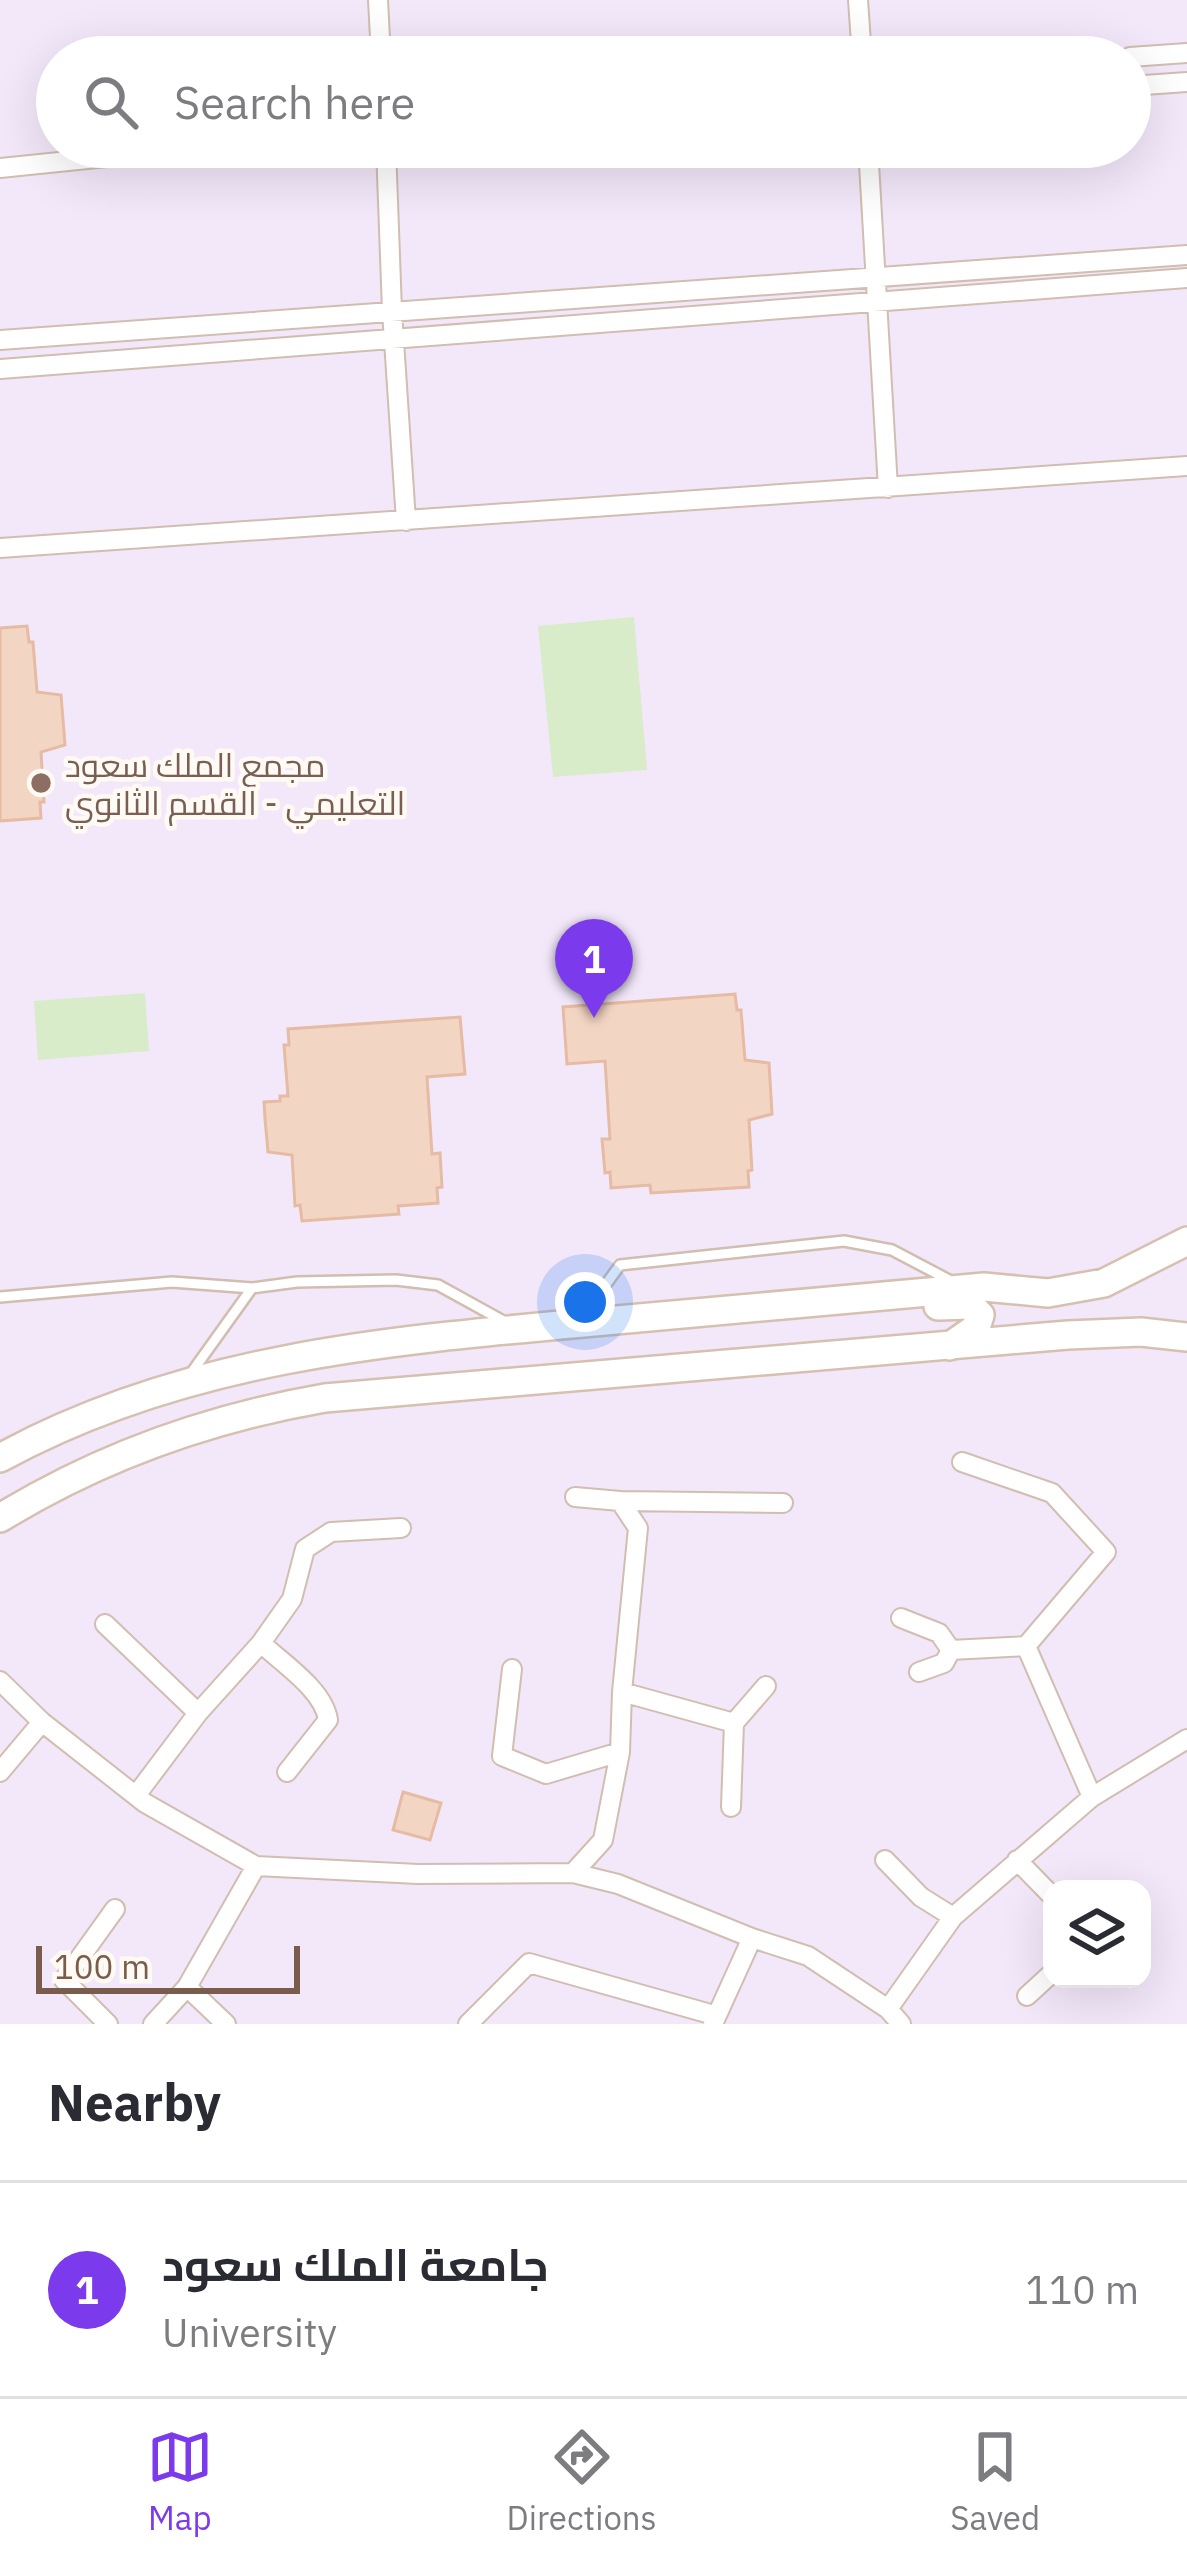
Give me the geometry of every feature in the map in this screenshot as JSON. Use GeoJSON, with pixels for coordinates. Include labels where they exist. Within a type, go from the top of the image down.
{"type":"FeatureCollection","features":[{"type":"Feature","properties":{"kind":"street"},"geometry":{"type":"LineString","coordinates":[[378,0],[380,36]]}},
{"type":"Feature","properties":{"kind":"street"},"geometry":{"type":"LineString","coordinates":[[858,0],[861,36]]}},
{"type":"Feature","properties":{"kind":"street"},"geometry":{"type":"LineString","coordinates":[[1151,56],[1187,53]]}},
{"type":"Feature","properties":{"kind":"street"},"geometry":{"type":"LineString","coordinates":[[1151,85],[1187,82]]}},
{"type":"Feature","properties":{"kind":"street"},"geometry":{"type":"LineString","coordinates":[[0,168],[36,164]]}},
{"type":"Feature","properties":{"kind":"street"},"geometry":{"type":"LineString","coordinates":[[387,168],[406,520]]}},
{"type":"Feature","properties":{"kind":"street"},"geometry":{"type":"LineString","coordinates":[[870,168],[888,488]]}},
{"type":"Feature","properties":{"kind":"street"},"geometry":{"type":"LineString","coordinates":[[0,340],[1187,255]]}},
{"type":"Feature","properties":{"kind":"street"},"geometry":{"type":"LineString","coordinates":[[0,369],[1187,278]]}},
{"type":"Feature","properties":{"kind":"street"},"geometry":{"type":"LineString","coordinates":[[0,548],[1187,466]]}},
{"type":"Feature","properties":{"kind":"street"},"geometry":{"type":"LineString","coordinates":[[0,1458],[73,1422],[184,1383],[308,1353],[556,1325],[964,1289],[1048,1293],[1104,1283],[1187,1241]]}},
{"type":"Feature","properties":{"kind":"street"},"geometry":{"type":"LineString","coordinates":[[891,1295],[928,1306],[964,1304],[976,1309],[980,1315],[976,1328],[950,1346]]}},
{"type":"Feature","properties":{"kind":"street"},"geometry":{"type":"LineString","coordinates":[[4,1518],[52,1488],[141,1447],[293,1403],[1108,1333],[1187,1337]]}},
{"type":"Feature","properties":{"kind":"street"},"geometry":{"type":"LineString","coordinates":[[951,1650],[1025,1646],[1106,1552],[1052,1492],[962,1462]]}},
{"type":"Feature","properties":{"kind":"street"},"geometry":{"type":"LineString","coordinates":[[574,1497],[783,1504]]}},
{"type":"Feature","properties":{"kind":"street"},"geometry":{"type":"LineString","coordinates":[[573,1873],[603,1840],[620,1752],[638,1528],[620,1501]]}},
{"type":"Feature","properties":{"kind":"street"},"geometry":{"type":"LineString","coordinates":[[137,1794],[292,1599],[304,1549],[331,1532],[400,1528]]}},
{"type":"Feature","properties":{"kind":"street"},"geometry":{"type":"LineString","coordinates":[[901,1618],[939,1633],[951,1650]]}},
{"type":"Feature","properties":{"kind":"street"},"geometry":{"type":"LineString","coordinates":[[105,1624],[198,1713]]}},
{"type":"Feature","properties":{"kind":"street"},"geometry":{"type":"LineString","coordinates":[[261,1643],[318,1698],[328,1714],[287,1772]]}},
{"type":"Feature","properties":{"kind":"street"},"geometry":{"type":"LineString","coordinates":[[1025,1646],[1092,1797]]}},
{"type":"Feature","properties":{"kind":"street"},"geometry":{"type":"LineString","coordinates":[[919,1672],[944,1663],[951,1650]]}},
{"type":"Feature","properties":{"kind":"street"},"geometry":{"type":"LineString","coordinates":[[512,1670],[502,1756],[546,1774],[620,1752]]}},
{"type":"Feature","properties":{"kind":"street"},"geometry":{"type":"LineString","coordinates":[[0,1681],[42,1722],[145,1803],[256,1866],[418,1874],[573,1873],[618,1884],[808,1956],[888,2008],[902,2024]]}},
{"type":"Feature","properties":{"kind":"street"},"geometry":{"type":"LineString","coordinates":[[731,1808],[734,1723],[766,1686]]}},
{"type":"Feature","properties":{"kind":"street"},"geometry":{"type":"LineString","coordinates":[[622,1692],[734,1723]]}},
{"type":"Feature","properties":{"kind":"street"},"geometry":{"type":"LineString","coordinates":[[0,1772],[42,1722]]}},
{"type":"Feature","properties":{"kind":"street"},"geometry":{"type":"LineString","coordinates":[[888,2008],[953,1917],[1092,1797],[1187,1738]]}},
{"type":"Feature","properties":{"kind":"street"},"geometry":{"type":"LineString","coordinates":[[885,1859],[921,1897],[953,1917]]}},
{"type":"Feature","properties":{"kind":"street"},"geometry":{"type":"LineString","coordinates":[[1017,1860],[1043,1886]]}},
{"type":"Feature","properties":{"kind":"street"},"geometry":{"type":"LineString","coordinates":[[153,2024],[187,1988],[256,1866]]}},
{"type":"Feature","properties":{"kind":"street"},"geometry":{"type":"LineString","coordinates":[[108,2024],[64,1980],[115,1909]]}},
{"type":"Feature","properties":{"kind":"street"},"geometry":{"type":"LineString","coordinates":[[468,2024],[529,1963],[714,2020],[752,1938]]}},
{"type":"Feature","properties":{"kind":"street"},"geometry":{"type":"LineString","coordinates":[[1028,1996],[1043,1982]]}},
{"type":"Feature","properties":{"kind":"street"},"geometry":{"type":"LineString","coordinates":[[187,1988],[226,2024]]}},
{"type":"Feature","properties":{"kind":"lane"},"geometry":{"type":"LineString","coordinates":[[556,1325],[604,1287],[620,1265],[844,1241],[892,1250],[964,1289]]}},
{"type":"Feature","properties":{"kind":"lane"},"geometry":{"type":"LineString","coordinates":[[0,1297],[172,1282],[252,1288],[356,1281],[438,1285],[517,1329]]}},
{"type":"Feature","properties":{"kind":"lane"},"geometry":{"type":"LineString","coordinates":[[184,1383],[252,1288]]}},
{"type":"Feature","properties":{"kind":"shaded area"},"geometry":{"type":"Polygon","coordinates":[[[0,0],[1187,0],[1187,2024],[0,2024],[0,0]]]}},
{"type":"Feature","properties":{"kind":"green space"},"geometry":{"type":"Polygon","coordinates":[[[634,617],[647,770],[553,777],[538,626],[634,617]]]}},
{"type":"Feature","properties":{"kind":"green space"},"geometry":{"type":"Polygon","coordinates":[[[145,993],[149,1051],[38,1060],[34,1001],[145,993]]]}},
{"type":"Feature","properties":{"kind":"building"},"geometry":{"type":"Polygon","coordinates":[[[27,626],[37,692],[61,695],[65,745],[41,752],[41,818],[0,821],[0,628],[27,626]]]}},
{"type":"Feature","properties":{"kind":"building"},"geometry":{"type":"Polygon","coordinates":[[[735,994],[745,1060],[769,1063],[772,1114],[749,1120],[749,1187],[651,1193],[650,1185],[611,1188],[602,1139],[610,1139],[605,1061],[567,1064],[563,1007],[735,994]]]}},
{"type":"Feature","properties":{"kind":"building"},"geometry":{"type":"Polygon","coordinates":[[[460,1017],[465,1074],[427,1077],[432,1154],[440,1153],[438,1203],[398,1206],[399,1214],[302,1221],[300,1205],[295,1206],[292,1155],[268,1152],[265,1119],[264,1102],[288,1096],[284,1045],[289,1045],[288,1029],[460,1017]]]}},
{"type":"Feature","properties":{"kind":"building"},"geometry":{"type":"Polygon","coordinates":[[[403,1792],[441,1803],[430,1840],[393,1830],[403,1792]]]}},
{"type":"Feature","properties":{"kind":"place","name":"مجمع الملك سعود التعليمي - القسم الثانوي"},"geometry":{"type":"Point","coordinates":[41,783]}},
{"type":"Feature","properties":{"kind":"place","name":"جامعة الملك سعود"},"geometry":{"type":"Point","coordinates":[594,1018]}}]}
